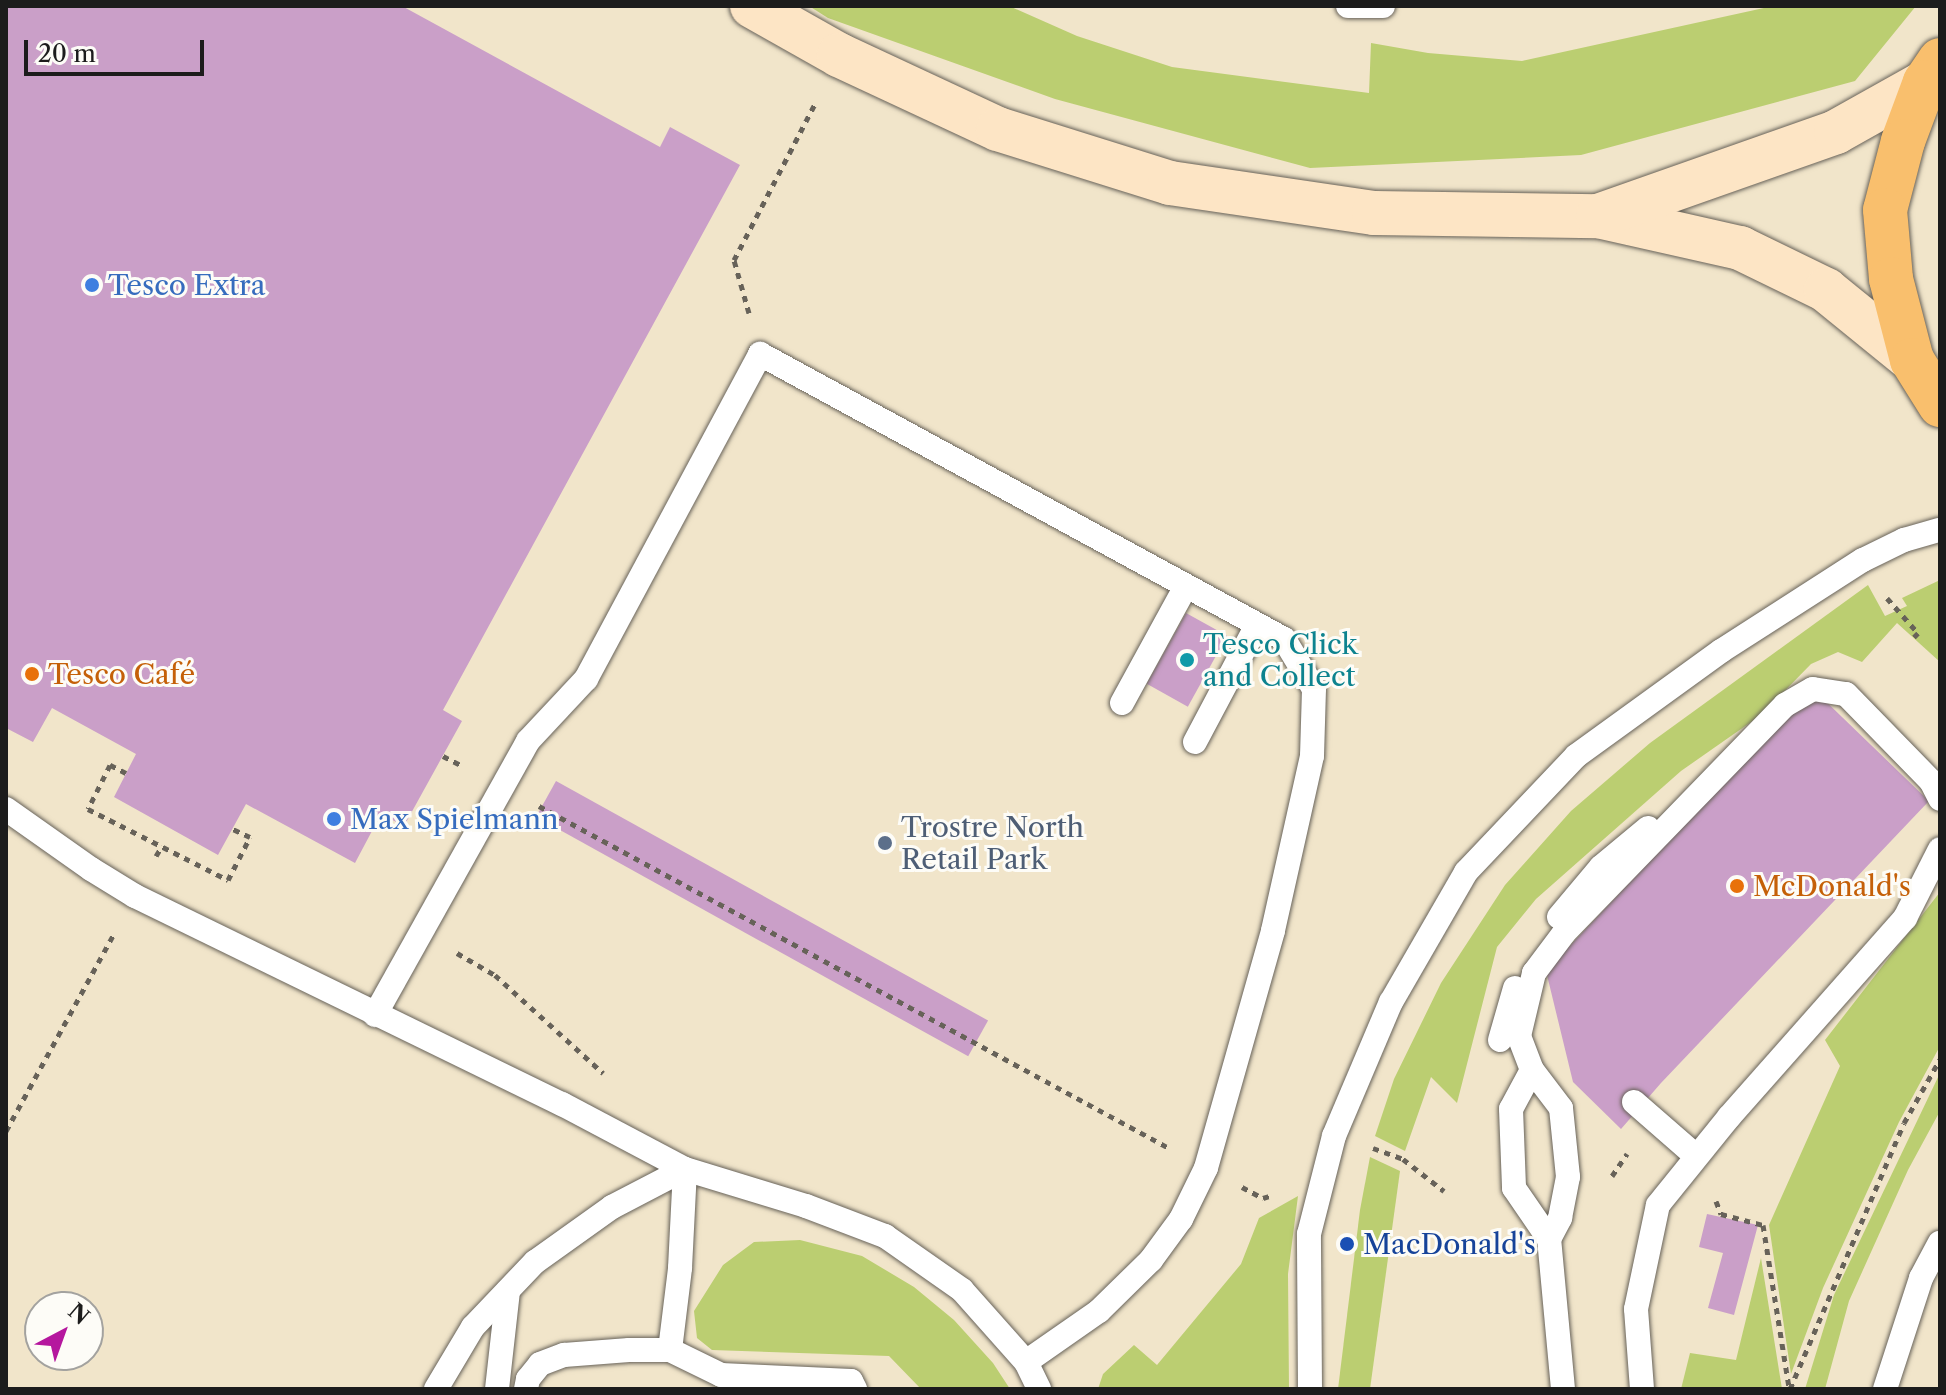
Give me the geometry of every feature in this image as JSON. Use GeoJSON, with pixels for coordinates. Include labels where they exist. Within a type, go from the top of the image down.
{"type":"FeatureCollection","features":[{"type":"Feature","properties":{"kind":"highway"},"geometry":{"type":"LineString","coordinates":[[1932,71],[1903,141],[1885,210],[1891,279],[1912,360],[1940,405]]}},
{"type":"Feature","properties":{"kind":"main road"},"geometry":{"type":"LineString","coordinates":[[752,6],[839,55],[998,129],[1170,183],[1374,213],[1598,216],[1740,248],[1826,290],[1912,360]]}},
{"type":"Feature","properties":{"kind":"main road"},"geometry":{"type":"LineString","coordinates":[[1598,216],[1836,132],[1932,71]]}},
{"type":"Feature","properties":{"kind":"lane"},"geometry":{"type":"LineString","coordinates":[[1348,6],[1383,6]]}},
{"type":"Feature","properties":{"kind":"lane"},"geometry":{"type":"LineString","coordinates":[[375,1015],[528,741],[586,679],[760,354],[1284,639],[1314,689],[1312,756],[1273,931],[1206,1168],[1181,1219],[1151,1260],[1099,1311],[1026,1362]]}},
{"type":"Feature","properties":{"kind":"lane"},"geometry":{"type":"LineString","coordinates":[[1310,1389],[1309,1234],[1334,1136],[1391,1002],[1466,872],[1576,756],[1697,668],[1863,560],[1904,540],[1940,530]]}},
{"type":"Feature","properties":{"kind":"lane"},"geometry":{"type":"LineString","coordinates":[[1122,703],[1186,586]]}},
{"type":"Feature","properties":{"kind":"lane"},"geometry":{"type":"LineString","coordinates":[[1195,742],[1257,625]]}},
{"type":"Feature","properties":{"kind":"lane"},"geometry":{"type":"LineString","coordinates":[[1549,1239],[1560,1218],[1568,1177],[1561,1108],[1532,1070],[1519,1036],[1534,973],[1564,933],[1785,705],[1813,689],[1846,694],[1931,781],[1940,799]]}},
{"type":"Feature","properties":{"kind":"lane"},"geometry":{"type":"LineString","coordinates":[[6,809],[135,896],[562,1104],[685,1169],[806,1206],[885,1236],[962,1290],[1026,1362],[1039,1389]]}},
{"type":"Feature","properties":{"kind":"lane"},"geometry":{"type":"LineString","coordinates":[[1500,1040],[1521,967],[1555,922],[1601,867],[1649,827],[1680,815]]}},
{"type":"Feature","properties":{"kind":"lane"},"geometry":{"type":"LineString","coordinates":[[1642,1389],[1636,1309],[1649,1235],[1658,1205],[1696,1156],[1905,918],[1940,849]]}},
{"type":"Feature","properties":{"kind":"lane"},"geometry":{"type":"LineString","coordinates":[[1532,1070],[1511,1109],[1514,1188],[1549,1239],[1563,1389]]}},
{"type":"Feature","properties":{"kind":"lane"},"geometry":{"type":"LineString","coordinates":[[1634,1102],[1696,1156]]}},
{"type":"Feature","properties":{"kind":"lane"},"geometry":{"type":"LineString","coordinates":[[436,1389],[473,1327],[535,1262],[612,1207],[685,1169]]}},
{"type":"Feature","properties":{"kind":"lane"},"geometry":{"type":"LineString","coordinates":[[670,1350],[680,1268],[685,1169]]}},
{"type":"Feature","properties":{"kind":"lane"},"geometry":{"type":"LineString","coordinates":[[1885,1389],[1921,1278],[1940,1243]]}},
{"type":"Feature","properties":{"kind":"lane"},"geometry":{"type":"LineString","coordinates":[[497,1389],[508,1291]]}},
{"type":"Feature","properties":{"kind":"lane"},"geometry":{"type":"LineString","coordinates":[[526,1389],[528,1379],[540,1364],[564,1355],[670,1350],[721,1375],[860,1386]]}},
{"type":"Feature","properties":{"kind":"path"},"geometry":{"type":"LineString","coordinates":[[760,354],[734,260],[815,104]]}},
{"type":"Feature","properties":{"kind":"path"},"geometry":{"type":"LineString","coordinates":[[1886,597],[1918,633],[1913,638]]}},
{"type":"Feature","properties":{"kind":"path"},"geometry":{"type":"LineString","coordinates":[[443,756],[1171,1149]]}},
{"type":"Feature","properties":{"kind":"path"},"geometry":{"type":"LineString","coordinates":[[126,773],[110,765],[88,809],[228,880],[250,837],[233,829]]}},
{"type":"Feature","properties":{"kind":"path"},"geometry":{"type":"LineString","coordinates":[[6,1131],[162,846]]}},
{"type":"Feature","properties":{"kind":"path"},"geometry":{"type":"LineString","coordinates":[[453,950],[495,975],[606,1076]]}},
{"type":"Feature","properties":{"kind":"path"},"geometry":{"type":"LineString","coordinates":[[1790,1389],[1904,1123],[1940,1059]]}},
{"type":"Feature","properties":{"kind":"path"},"geometry":{"type":"LineString","coordinates":[[1359,1143],[1403,1159],[1444,1191]]}},
{"type":"Feature","properties":{"kind":"path"},"geometry":{"type":"LineString","coordinates":[[1696,1156],[1721,1214],[1763,1225],[1790,1389]]}},
{"type":"Feature","properties":{"kind":"path"},"geometry":{"type":"LineString","coordinates":[[1234,1183],[1263,1198],[1286,1192]]}},
{"type":"Feature","properties":{"kind":"green space"},"geometry":{"type":"Polygon","coordinates":[[[809,6],[1009,6],[1077,36],[1172,67],[1369,93],[1371,43],[1428,53],[1522,61],[1773,6],[1916,6],[1855,81],[1581,155],[1310,168],[1055,99],[828,18],[809,6]]]}},
{"type":"Feature","properties":{"kind":"green space"},"geometry":{"type":"Polygon","coordinates":[[[1940,580],[1940,662],[1897,623],[1862,662],[1838,652],[1811,664],[1761,715],[1681,771],[1536,899],[1497,947],[1457,1103],[1431,1077],[1405,1151],[1375,1136],[1394,1079],[1441,983],[1505,885],[1571,811],[1650,743],[1868,585],[1885,616],[1907,606],[1902,598],[1940,580]]]}},
{"type":"Feature","properties":{"kind":"green space"},"geometry":{"type":"Polygon","coordinates":[[[1940,892],[1940,1046],[1899,1122],[1823,1288],[1791,1374],[1769,1225],[1840,1066],[1825,1040],[1940,892]]]}},
{"type":"Feature","properties":{"kind":"green space"},"geometry":{"type":"Polygon","coordinates":[[[1940,1073],[1940,1111],[1908,1170],[1849,1301],[1825,1389],[1805,1389],[1834,1295],[1940,1073]]]}},
{"type":"Feature","properties":{"kind":"green space"},"geometry":{"type":"Polygon","coordinates":[[[1370,1157],[1400,1171],[1370,1389],[1338,1389],[1360,1210],[1370,1157]]]}},
{"type":"Feature","properties":{"kind":"green space"},"geometry":{"type":"Polygon","coordinates":[[[1298,1196],[1288,1274],[1289,1389],[1098,1389],[1103,1374],[1134,1345],[1157,1365],[1241,1264],[1259,1218],[1298,1196]]]}},
{"type":"Feature","properties":{"kind":"green space"},"geometry":{"type":"Polygon","coordinates":[[[800,1240],[862,1256],[914,1287],[954,1320],[993,1363],[1010,1389],[921,1389],[889,1356],[712,1350],[697,1338],[694,1311],[723,1265],[754,1242],[800,1240]]]}},
{"type":"Feature","properties":{"kind":"green space"},"geometry":{"type":"Polygon","coordinates":[[[1761,1258],[1782,1389],[1681,1389],[1690,1353],[1736,1360],[1761,1258]]]}},
{"type":"Feature","properties":{"kind":"building"},"geometry":{"type":"Polygon","coordinates":[[[6,6],[402,6],[660,147],[670,127],[740,165],[443,710],[462,721],[404,826],[381,814],[355,863],[246,804],[218,855],[114,797],[136,754],[52,708],[33,742],[6,728],[6,6]]]}},
{"type":"Feature","properties":{"kind":"building","name":"Tesco Click and Collect"},"geometry":{"type":"Polygon","coordinates":[[[1186,613],[1227,636],[1188,707],[1147,684],[1186,613]]]}},
{"type":"Feature","properties":{"kind":"building","name":"McDonald's"},"geometry":{"type":"Polygon","coordinates":[[[1813,689],[1929,801],[1621,1129],[1573,1082],[1546,971],[1813,689]]]}},
{"type":"Feature","properties":{"kind":"building"},"geometry":{"type":"Polygon","coordinates":[[[556,781],[988,1020],[968,1056],[536,817],[556,781]]]}},
{"type":"Feature","properties":{"kind":"building"},"geometry":{"type":"Polygon","coordinates":[[[1707,1214],[1758,1225],[1734,1315],[1708,1308],[1723,1253],[1699,1247],[1707,1214]]]}},
{"type":"Feature","properties":{"kind":"place","name":"Tesco Extra"},"geometry":{"type":"Point","coordinates":[92,285]}},
{"type":"Feature","properties":{"kind":"place","name":"Tesco Click and Collect"},"geometry":{"type":"Point","coordinates":[1187,660]}},
{"type":"Feature","properties":{"kind":"place","name":"Tesco Café"},"geometry":{"type":"Point","coordinates":[32,674]}},
{"type":"Feature","properties":{"kind":"place","name":"Max Spielmann"},"geometry":{"type":"Point","coordinates":[334,819]}},
{"type":"Feature","properties":{"kind":"place","name":"Trostre North Retail Park"},"geometry":{"type":"Point","coordinates":[885,843]}},
{"type":"Feature","properties":{"kind":"place","name":"McDonald's"},"geometry":{"type":"Point","coordinates":[1737,886]}},
{"type":"Feature","properties":{"kind":"place","name":"MacDonald's"},"geometry":{"type":"Point","coordinates":[1347,1244]}}]}
